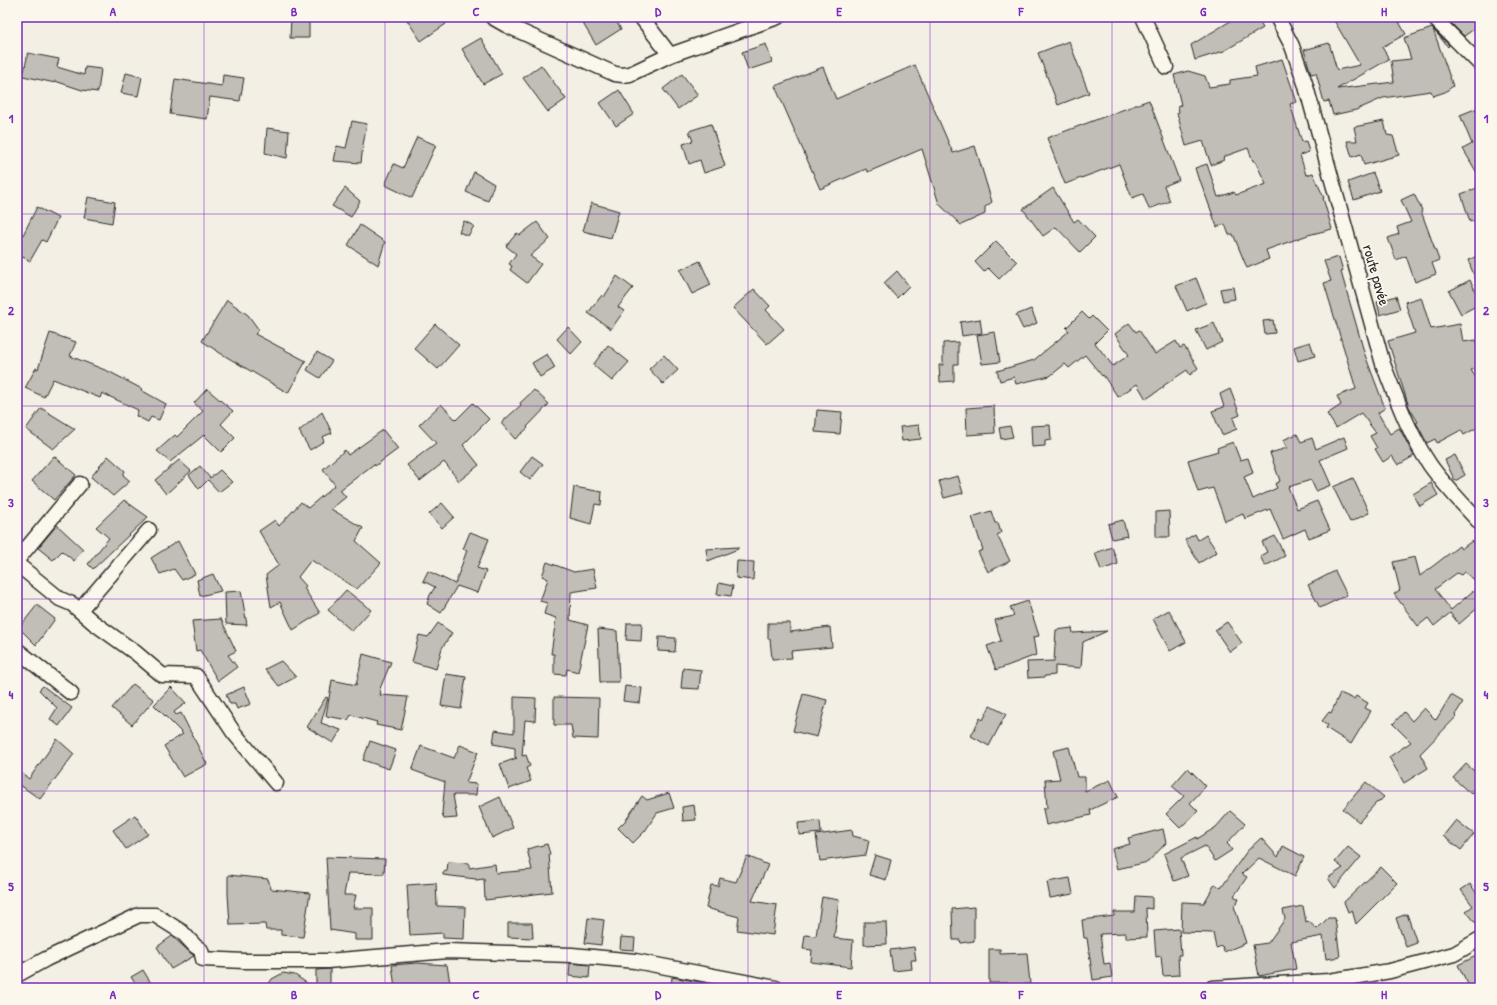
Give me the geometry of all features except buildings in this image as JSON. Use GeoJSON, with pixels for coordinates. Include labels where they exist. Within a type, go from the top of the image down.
{"type":"FeatureCollection","features":[{"type":"Feature","properties":{"kind":"street"},"geometry":{"type":"LineString","coordinates":[[492,17],[506,25],[615,74],[623,75],[630,74],[670,55],[778,17]]}},
{"type":"Feature","properties":{"kind":"street"},"geometry":{"type":"LineString","coordinates":[[641,17],[670,55]]}},
{"type":"Feature","properties":{"kind":"street"},"geometry":{"type":"LineString","coordinates":[[1143,17],[1166,67]]}},
{"type":"Feature","properties":{"kind":"street","name":"route pavée"},"geometry":{"type":"LineString","coordinates":[[1277,17],[1292,46],[1305,83],[1383,364],[1396,397],[1414,438],[1430,465],[1480,524]]}},
{"type":"Feature","properties":{"kind":"street"},"geometry":{"type":"LineString","coordinates":[[1433,17],[1480,64]]}},
{"type":"Feature","properties":{"kind":"street"},"geometry":{"type":"LineString","coordinates":[[17,560],[80,484]]}},
{"type":"Feature","properties":{"kind":"street"},"geometry":{"type":"LineString","coordinates":[[80,610],[149,530]]}},
{"type":"Feature","properties":{"kind":"street"},"geometry":{"type":"LineString","coordinates":[[17,564],[60,599],[72,604],[80,610],[94,623],[136,653],[162,675],[196,676],[234,733],[276,783]]}},
{"type":"Feature","properties":{"kind":"street"},"geometry":{"type":"LineString","coordinates":[[17,650],[71,693]]}},
{"type":"Feature","properties":{"kind":"street"},"geometry":{"type":"LineString","coordinates":[[17,975],[46,959],[118,924],[139,915],[144,915],[155,916],[182,932],[195,946],[201,950],[203,959],[244,961],[327,961],[448,951],[572,955],[635,961],[776,988]]}},
{"type":"Feature","properties":{"kind":"street"},"geometry":{"type":"LineString","coordinates":[[1212,988],[1329,981],[1390,971],[1454,954],[1480,939]]}}]}
